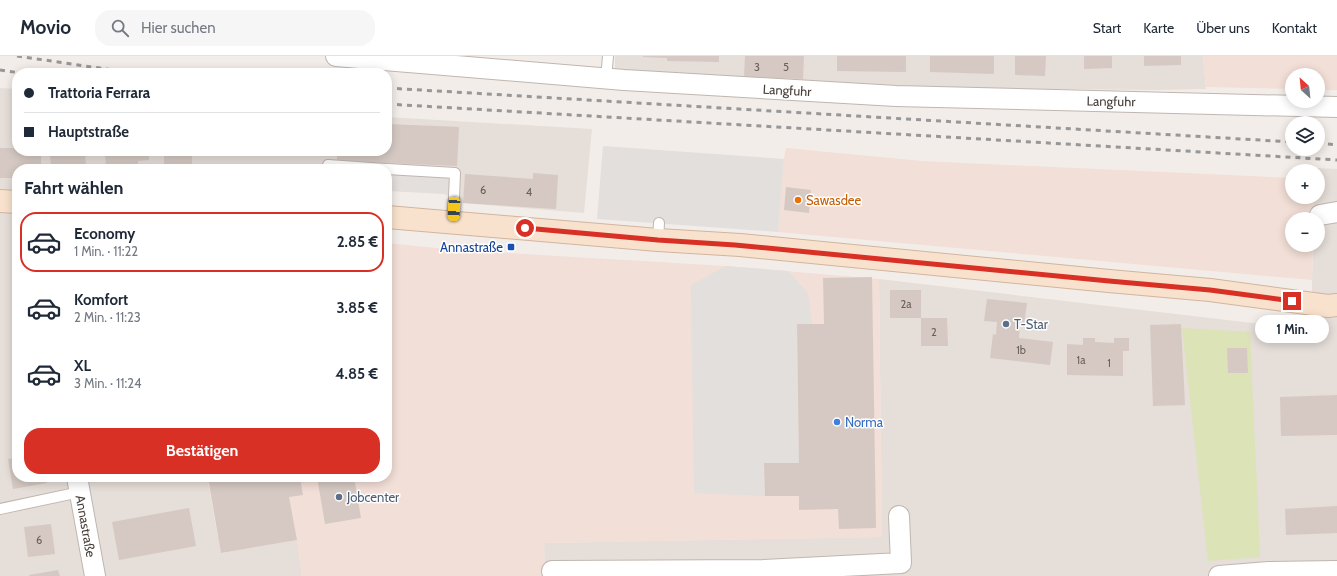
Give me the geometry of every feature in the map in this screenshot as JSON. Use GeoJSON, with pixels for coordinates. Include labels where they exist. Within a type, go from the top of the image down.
{"type":"FeatureCollection","features":[{"type":"Feature","properties":{"kind":"main road"},"geometry":{"type":"LineString","coordinates":[[0,201],[12,202]]}},
{"type":"Feature","properties":{"kind":"main road"},"geometry":{"type":"LineString","coordinates":[[392,217],[453,222],[659,231],[735,245],[1210,290],[1334,307]]}},
{"type":"Feature","properties":{"kind":"street","name":"Langfuhr"},"geometry":{"type":"LineString","coordinates":[[336,56],[606,78],[896,96],[1337,107]]}},
{"type":"Feature","properties":{"kind":"street","name":"Annastraße"},"geometry":{"type":"LineString","coordinates":[[78,485],[95,576]]}},
{"type":"Feature","properties":{"kind":"street"},"geometry":{"type":"LineString","coordinates":[[552,571],[765,573],[901,563],[899,516]]}},
{"type":"Feature","properties":{"kind":"street"},"geometry":{"type":"LineString","coordinates":[[1219,576],[1268,572],[1337,571]]}},
{"type":"Feature","properties":{"kind":"lane"},"geometry":{"type":"LineString","coordinates":[[606,78],[608,56]]}},
{"type":"Feature","properties":{"kind":"lane"},"geometry":{"type":"LineString","coordinates":[[392,169],[455,173],[453,222]]}},
{"type":"Feature","properties":{"kind":"lane"},"geometry":{"type":"LineString","coordinates":[[0,509],[78,485]]}},
{"type":"Feature","properties":{"kind":"shaded area"},"geometry":{"type":"Polygon","coordinates":[[[615,56],[1203,56],[1206,89],[943,88],[701,78],[615,69],[615,56]]]}},
{"type":"Feature","properties":{"kind":"shaded area"},"geometry":{"type":"Polygon","coordinates":[[[1203,56],[1337,56],[1337,90],[1325,90],[1325,68],[1285,68],[1285,89],[1206,87],[1203,56]]]}},
{"type":"Feature","properties":{"kind":"shaded area"},"geometry":{"type":"Polygon","coordinates":[[[0,88],[12,89],[12,156],[392,156],[392,117],[592,129],[584,213],[462,203],[444,194],[392,191],[392,164],[12,164],[12,482],[208,482],[221,553],[297,540],[302,576],[0,576],[0,88]]]}},
{"type":"Feature","properties":{"kind":"shaded area"},"geometry":{"type":"Polygon","coordinates":[[[603,146],[784,159],[778,232],[597,219],[603,146]]]}},
{"type":"Feature","properties":{"kind":"shaded area"},"geometry":{"type":"Polygon","coordinates":[[[786,148],[922,161],[1285,178],[1285,204],[1314,204],[1314,212],[1285,212],[1285,252],[1313,252],[1312,280],[778,232],[786,148]]]}},
{"type":"Feature","properties":{"kind":"shaded area"},"geometry":{"type":"Polygon","coordinates":[[[1325,168],[1337,169],[1337,576],[545,576],[544,543],[882,537],[879,279],[1278,326],[1311,326],[1313,252],[1325,252],[1325,212],[1314,212],[1314,204],[1325,204],[1325,168]]]}},
{"type":"Feature","properties":{"kind":"shaded area"},"geometry":{"type":"Polygon","coordinates":[[[392,170],[446,173],[445,193],[392,189],[392,170]]]}},
{"type":"Feature","properties":{"kind":"shaded area"},"geometry":{"type":"Polygon","coordinates":[[[392,244],[456,250],[726,266],[879,279],[882,537],[544,543],[545,576],[302,576],[297,540],[221,553],[208,482],[392,482],[392,244]]]}},
{"type":"Feature","properties":{"kind":"shaded area"},"geometry":{"type":"Polygon","coordinates":[[[726,266],[788,271],[808,293],[812,324],[797,324],[799,463],[764,463],[765,496],[694,493],[691,285],[726,266]]]}},
{"type":"Feature","properties":{"kind":"green space"},"geometry":{"type":"Polygon","coordinates":[[[1182,328],[1250,332],[1260,557],[1208,561],[1182,328]]]}},
{"type":"Feature","properties":{"kind":"building"},"geometry":{"type":"Polygon","coordinates":[[[643,56],[719,56],[719,62],[667,61],[667,58],[643,56]]]}},
{"type":"Feature","properties":{"kind":"building"},"geometry":{"type":"Polygon","coordinates":[[[745,56],[804,56],[803,79],[744,77],[745,56]]]}},
{"type":"Feature","properties":{"kind":"building"},"geometry":{"type":"Polygon","coordinates":[[[837,56],[906,56],[906,72],[837,71],[837,56]]]}},
{"type":"Feature","properties":{"kind":"building"},"geometry":{"type":"Polygon","coordinates":[[[930,56],[994,56],[994,74],[930,72],[930,56]]]}},
{"type":"Feature","properties":{"kind":"building"},"geometry":{"type":"Polygon","coordinates":[[[1015,56],[1046,56],[1045,76],[1015,75],[1015,56]]]}},
{"type":"Feature","properties":{"kind":"building"},"geometry":{"type":"Polygon","coordinates":[[[1084,56],[1112,56],[1112,68],[1084,69],[1084,56]]]}},
{"type":"Feature","properties":{"kind":"building"},"geometry":{"type":"Polygon","coordinates":[[[1144,56],[1181,56],[1181,65],[1144,66],[1144,56]]]}},
{"type":"Feature","properties":{"kind":"building"},"geometry":{"type":"Polygon","coordinates":[[[392,124],[459,127],[457,166],[337,161],[337,156],[392,156],[392,124]]]}},
{"type":"Feature","properties":{"kind":"building"},"geometry":{"type":"Polygon","coordinates":[[[0,148],[12,148],[12,156],[41,156],[41,164],[12,164],[12,178],[0,178],[0,148]]]}},
{"type":"Feature","properties":{"kind":"building"},"geometry":{"type":"Polygon","coordinates":[[[50,156],[85,156],[86,164],[51,164],[50,156]]]}},
{"type":"Feature","properties":{"kind":"building"},"geometry":{"type":"Polygon","coordinates":[[[105,156],[149,156],[149,160],[138,161],[138,164],[106,164],[105,156]]]}},
{"type":"Feature","properties":{"kind":"building"},"geometry":{"type":"Polygon","coordinates":[[[164,156],[192,156],[192,164],[164,164],[164,156]]]}},
{"type":"Feature","properties":{"kind":"building"},"geometry":{"type":"Polygon","coordinates":[[[533,173],[558,175],[556,209],[463,203],[465,174],[533,179],[533,173]]]}},
{"type":"Feature","properties":{"kind":"building","name":"Sawasdee"},"geometry":{"type":"Polygon","coordinates":[[[786,187],[811,190],[809,213],[784,210],[786,187]]]}},
{"type":"Feature","properties":{"kind":"building","name":"Norma"},"geometry":{"type":"Polygon","coordinates":[[[872,277],[876,528],[839,529],[838,509],[799,510],[799,496],[765,496],[764,463],[799,463],[797,324],[824,324],[823,278],[872,277]]]}},
{"type":"Feature","properties":{"kind":"building"},"geometry":{"type":"Polygon","coordinates":[[[890,290],[921,290],[921,318],[890,318],[890,290]]]}},
{"type":"Feature","properties":{"kind":"building"},"geometry":{"type":"Polygon","coordinates":[[[987,299],[1027,303],[1024,324],[1020,324],[1019,338],[1053,342],[1050,365],[990,358],[993,334],[996,335],[997,322],[984,321],[987,299]]]}},
{"type":"Feature","properties":{"kind":"building"},"geometry":{"type":"Polygon","coordinates":[[[921,318],[947,318],[948,346],[921,346],[921,318]]]}},
{"type":"Feature","properties":{"kind":"building"},"geometry":{"type":"Polygon","coordinates":[[[1181,324],[1185,405],[1153,406],[1150,325],[1181,324]]]}},
{"type":"Feature","properties":{"kind":"building"},"geometry":{"type":"Polygon","coordinates":[[[1083,338],[1095,338],[1095,342],[1114,343],[1114,338],[1129,338],[1129,351],[1123,351],[1123,376],[1067,375],[1067,344],[1083,345],[1083,338]]]}},
{"type":"Feature","properties":{"kind":"building"},"geometry":{"type":"Polygon","coordinates":[[[1227,348],[1247,348],[1248,373],[1228,373],[1227,348]]]}},
{"type":"Feature","properties":{"kind":"building"},"geometry":{"type":"Polygon","coordinates":[[[1337,395],[1337,435],[1281,436],[1280,397],[1337,395]]]}},
{"type":"Feature","properties":{"kind":"building"},"geometry":{"type":"Polygon","coordinates":[[[8,459],[12,459],[12,482],[47,483],[13,489],[8,459]]]}},
{"type":"Feature","properties":{"kind":"building"},"geometry":{"type":"Polygon","coordinates":[[[209,482],[301,482],[303,495],[289,497],[297,540],[221,553],[209,482]]]}},
{"type":"Feature","properties":{"kind":"building","name":"Jobcenter"},"geometry":{"type":"Polygon","coordinates":[[[318,482],[355,482],[361,518],[325,524],[318,482]]]}},
{"type":"Feature","properties":{"kind":"building"},"geometry":{"type":"Polygon","coordinates":[[[1337,506],[1337,533],[1286,535],[1285,509],[1337,506]]]}},
{"type":"Feature","properties":{"kind":"building"},"geometry":{"type":"Polygon","coordinates":[[[189,508],[196,546],[119,560],[112,522],[189,508]]]}},
{"type":"Feature","properties":{"kind":"building"},"geometry":{"type":"Polygon","coordinates":[[[51,524],[55,554],[28,557],[24,527],[51,524]]]}},
{"type":"Feature","properties":{"kind":"building"},"geometry":{"type":"Polygon","coordinates":[[[58,570],[60,576],[29,576],[29,575],[58,570]]]}},
{"type":"Feature","properties":{"kind":"railway"},"geometry":{"type":"LineString","coordinates":[[17,56],[99,68]]}},
{"type":"Feature","properties":{"kind":"railway"},"geometry":{"type":"LineString","coordinates":[[0,70],[12,72]]}},
{"type":"Feature","properties":{"kind":"railway"},"geometry":{"type":"LineString","coordinates":[[392,88],[1285,142]]}},
{"type":"Feature","properties":{"kind":"railway"},"geometry":{"type":"LineString","coordinates":[[392,104],[1337,160]]}},
{"type":"Feature","properties":{"kind":"railway"},"geometry":{"type":"LineString","coordinates":[[1325,144],[1337,145]]}},
{"type":"Feature","properties":{"kind":"place","name":"Sawasdee"},"geometry":{"type":"Point","coordinates":[798,200]}},
{"type":"Feature","properties":{"kind":"place","name":"Annastraße"},"geometry":{"type":"Point","coordinates":[511,247]}},
{"type":"Feature","properties":{"kind":"place","name":"T-Star"},"geometry":{"type":"Point","coordinates":[1006,324]}},
{"type":"Feature","properties":{"kind":"place","name":"Norma"},"geometry":{"type":"Point","coordinates":[837,422]}},
{"type":"Feature","properties":{"kind":"place","name":"Jobcenter"},"geometry":{"type":"Point","coordinates":[339,497]}},
{"type":"Feature","properties":{"kind":"route"},"geometry":{"type":"LineString","coordinates":[[525,228],[658,240],[735,245],[1210,290],[1292,301]]}}]}
